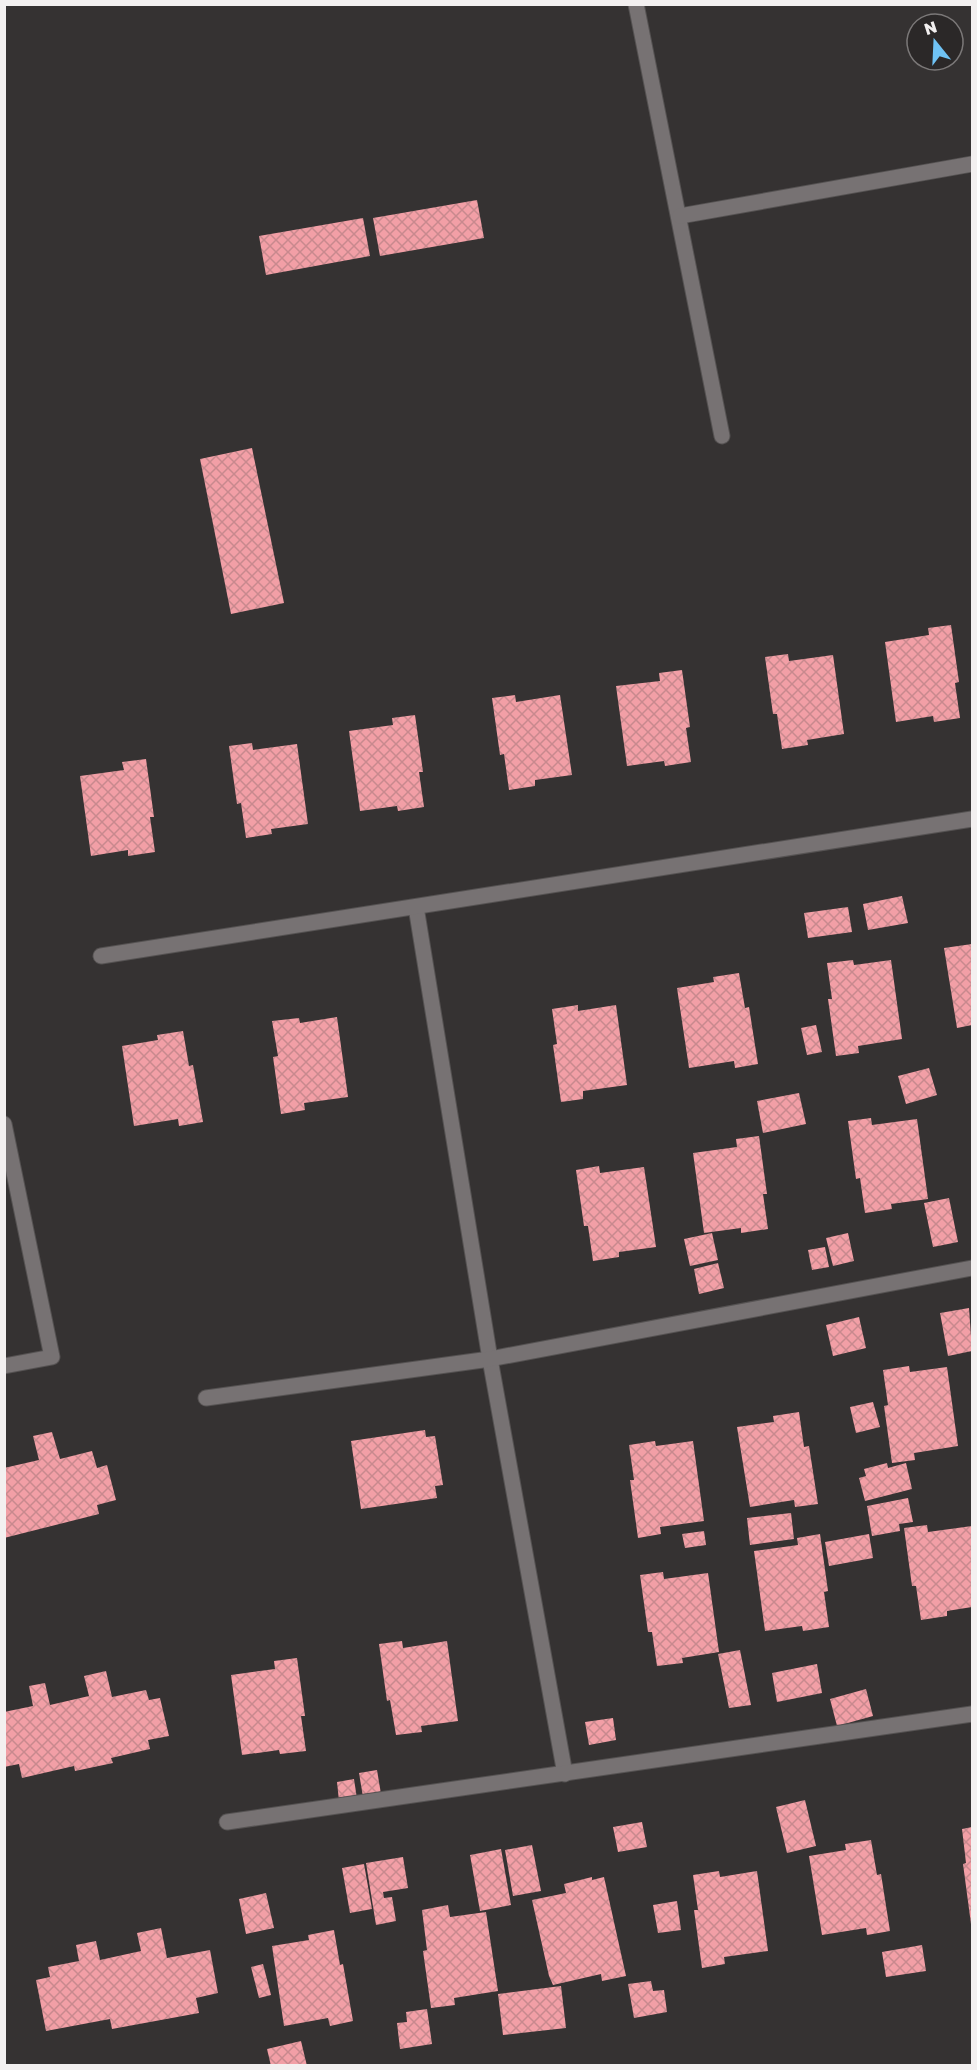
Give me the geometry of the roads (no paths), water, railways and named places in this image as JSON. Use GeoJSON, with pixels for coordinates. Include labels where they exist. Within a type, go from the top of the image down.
{"type":"FeatureCollection","features":[{"type":"Feature","properties":{"kind":"street"},"geometry":{"type":"LineString","coordinates":[[636,4],[722,436]]}},
{"type":"Feature","properties":{"kind":"street"},"geometry":{"type":"LineString","coordinates":[[680,216],[972,164]]}},
{"type":"Feature","properties":{"kind":"street"},"geometry":{"type":"LineString","coordinates":[[101,956],[972,819]]}},
{"type":"Feature","properties":{"kind":"street"},"geometry":{"type":"LineString","coordinates":[[416,906],[490,1359],[565,1774]]}},
{"type":"Feature","properties":{"kind":"street"},"geometry":{"type":"LineString","coordinates":[[4,1124],[52,1357],[4,1366]]}},
{"type":"Feature","properties":{"kind":"street"},"geometry":{"type":"LineString","coordinates":[[206,1398],[490,1359],[972,1268]]}},
{"type":"Feature","properties":{"kind":"street"},"geometry":{"type":"LineString","coordinates":[[227,1822],[972,1714]]}}]}
